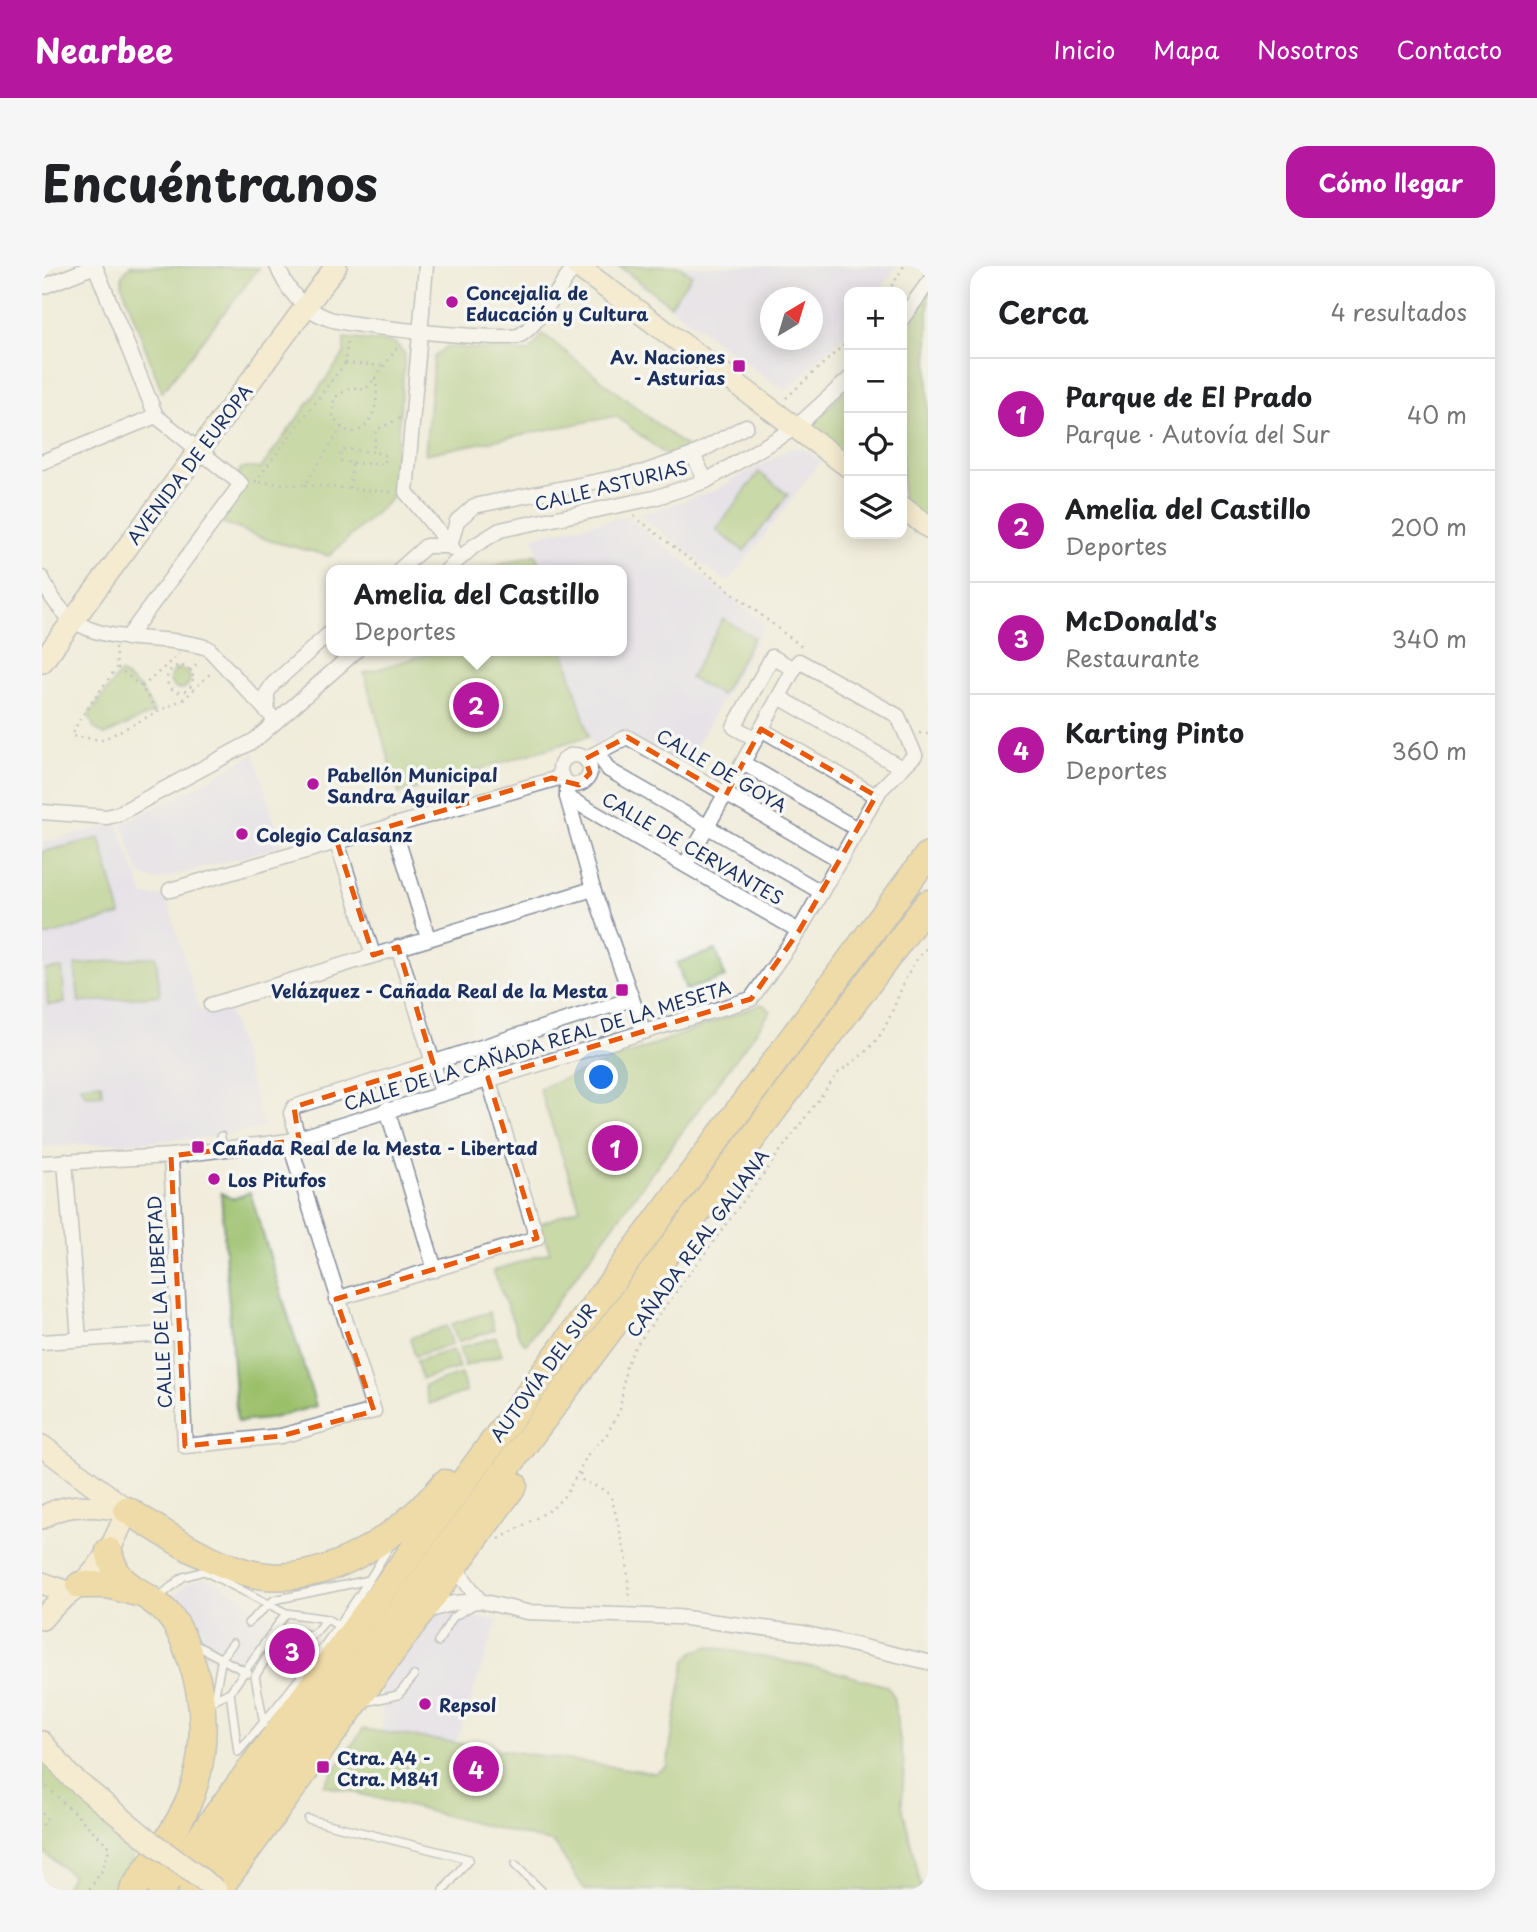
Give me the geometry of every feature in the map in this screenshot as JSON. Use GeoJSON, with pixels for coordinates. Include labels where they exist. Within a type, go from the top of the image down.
{"type":"FeatureCollection","features":[{"type":"Feature","properties":{"kind":"highway","name":"AUTOVÍA DEL SUR"},"geometry":{"type":"LineString","coordinates":[[160,1890],[928,855]]}},
{"type":"Feature","properties":{"kind":"highway","name":"AUTOVÍA DEL SUR"},"geometry":{"type":"LineString","coordinates":[[192,1890],[928,903]]}},
{"type":"Feature","properties":{"kind":"highway"},"geometry":{"type":"LineString","coordinates":[[127,1510],[208,1558],[247,1572],[278,1576],[325,1568],[349,1558],[404,1523],[443,1486],[518,1386],[566,1341]]}},
{"type":"Feature","properties":{"kind":"highway"},"geometry":{"type":"LineString","coordinates":[[218,1890],[491,1519],[579,1389],[592,1355]]}},
{"type":"Feature","properties":{"kind":"highway"},"geometry":{"type":"LineString","coordinates":[[109,1551],[115,1571],[166,1611],[184,1639],[208,1703],[202,1746],[181,1817],[133,1890]]}},
{"type":"Feature","properties":{"kind":"highway"},"geometry":{"type":"LineString","coordinates":[[74,1588],[108,1585],[147,1598]]}},
{"type":"Feature","properties":{"kind":"street"},"geometry":{"type":"LineString","coordinates":[[42,287],[95,266],[156,416],[242,484],[120,638]]}},
{"type":"Feature","properties":{"kind":"street"},"geometry":{"type":"LineString","coordinates":[[277,266],[286,287],[305,306],[328,319],[420,331],[518,336],[530,328],[576,266],[844,463]]}},
{"type":"Feature","properties":{"kind":"street","name":"AVENIDA DE EUROPA"},"geometry":{"type":"LineString","coordinates":[[42,662],[336,266]]}},
{"type":"Feature","properties":{"kind":"street"},"geometry":{"type":"LineString","coordinates":[[426,266],[406,492],[462,557]]}},
{"type":"Feature","properties":{"kind":"street"},"geometry":{"type":"LineString","coordinates":[[907,312],[928,283]]}},
{"type":"Feature","properties":{"kind":"street","name":"CALLE ASTURIAS"},"geometry":{"type":"LineString","coordinates":[[453,565],[500,530],[621,506],[706,481],[795,428],[844,384]]}},
{"type":"Feature","properties":{"kind":"street"},"geometry":{"type":"LineString","coordinates":[[42,462],[156,416]]}},
{"type":"Feature","properties":{"kind":"street","name":"CALLE ASTURIAS"},"geometry":{"type":"LineString","coordinates":[[450,546],[457,522],[474,506],[644,472],[693,455],[746,426]]}},
{"type":"Feature","properties":{"kind":"street"},"geometry":{"type":"LineString","coordinates":[[693,455],[706,481]]}},
{"type":"Feature","properties":{"kind":"street"},"geometry":{"type":"LineString","coordinates":[[907,511],[928,527]]}},
{"type":"Feature","properties":{"kind":"street"},"geometry":{"type":"LineString","coordinates":[[405,565],[426,546],[450,546]]}},
{"type":"Feature","properties":{"kind":"street"},"geometry":{"type":"LineString","coordinates":[[42,578],[55,602],[73,620],[86,628],[120,638],[208,648],[272,716]]}},
{"type":"Feature","properties":{"kind":"street"},"geometry":{"type":"LineString","coordinates":[[272,716],[267,693],[273,684],[326,636]]}},
{"type":"Feature","properties":{"kind":"street"},"geometry":{"type":"LineString","coordinates":[[42,812],[93,816],[118,814],[255,740],[272,716],[350,656]]}},
{"type":"Feature","properties":{"kind":"street"},"geometry":{"type":"LineString","coordinates":[[794,669],[772,657],[734,727],[759,734],[877,796]]}},
{"type":"Feature","properties":{"kind":"street"},"geometry":{"type":"LineString","coordinates":[[685,865],[799,661],[898,716],[921,754]]}},
{"type":"Feature","properties":{"kind":"street"},"geometry":{"type":"LineString","coordinates":[[779,697],[902,768]]}},
{"type":"Feature","properties":{"kind":"street","name":"CALLE DE GOYA"},"geometry":{"type":"LineString","coordinates":[[591,756],[627,737],[840,860]]}},
{"type":"Feature","properties":{"kind":"street","name":"CALLE DE LA CAÑADA REAL DE LA MESETA"},"geometry":{"type":"LineString","coordinates":[[42,1163],[171,1156],[222,1143],[293,1140],[643,1030],[751,999],[799,931],[877,796],[902,768],[921,754]]}},
{"type":"Feature","properties":{"kind":"street"},"geometry":{"type":"LineString","coordinates":[[170,890],[393,825],[576,785],[585,781],[591,756]]}},
{"type":"Feature","properties":{"kind":"street"},"geometry":{"type":"LineString","coordinates":[[643,1030],[593,890],[561,767],[566,759],[591,756],[609,770],[821,892]]}},
{"type":"Feature","properties":{"kind":"street"},"geometry":{"type":"LineString","coordinates":[[743,763],[858,829]]}},
{"type":"Feature","properties":{"kind":"street","name":"CALLE DE CERVANTES"},"geometry":{"type":"LineString","coordinates":[[565,786],[685,865],[799,931]]}},
{"type":"Feature","properties":{"kind":"street"},"geometry":{"type":"LineString","coordinates":[[393,825],[428,938]]}},
{"type":"Feature","properties":{"kind":"street"},"geometry":{"type":"LineString","coordinates":[[337,842],[373,955]]}},
{"type":"Feature","properties":{"kind":"street"},"geometry":{"type":"LineString","coordinates":[[211,1005],[593,890]]}},
{"type":"Feature","properties":{"kind":"street"},"geometry":{"type":"LineString","coordinates":[[398,947],[442,1093]]}},
{"type":"Feature","properties":{"kind":"street"},"geometry":{"type":"LineString","coordinates":[[488,1078],[537,1238],[336,1299],[293,1140],[291,1112],[295,1107],[632,999]]}},
{"type":"Feature","properties":{"kind":"street"},"geometry":{"type":"LineString","coordinates":[[387,1109],[435,1270]]}},
{"type":"Feature","properties":{"kind":"street","name":"CALLE DE LA LIBERTAD"},"geometry":{"type":"LineString","coordinates":[[171,1156],[185,1446],[281,1436],[374,1411],[336,1299]]}},
{"type":"Feature","properties":{"kind":"street"},"geometry":{"type":"LineString","coordinates":[[65,1161],[79,1339]]}},
{"type":"Feature","properties":{"kind":"street"},"geometry":{"type":"LineString","coordinates":[[42,1342],[180,1334]]}},
{"type":"Feature","properties":{"kind":"street"},"geometry":{"type":"LineString","coordinates":[[42,1446],[127,1510]]}},
{"type":"Feature","properties":{"kind":"street"},"geometry":{"type":"LineString","coordinates":[[42,1518],[60,1509],[80,1506],[127,1510]]}},
{"type":"Feature","properties":{"kind":"street"},"geometry":{"type":"LineString","coordinates":[[42,1619],[109,1551],[127,1510]]}},
{"type":"Feature","properties":{"kind":"street"},"geometry":{"type":"LineString","coordinates":[[454,1566],[480,1601]]}},
{"type":"Feature","properties":{"kind":"street"},"geometry":{"type":"LineString","coordinates":[[42,1583],[74,1588]]}},
{"type":"Feature","properties":{"kind":"street"},"geometry":{"type":"LineString","coordinates":[[421,1612],[454,1603],[480,1601],[527,1612],[677,1618],[803,1633],[928,1661]]}},
{"type":"Feature","properties":{"kind":"street"},"geometry":{"type":"LineString","coordinates":[[42,1742],[69,1775],[151,1842],[218,1890]]}},
{"type":"Feature","properties":{"kind":"lane"},"geometry":{"type":"LineString","coordinates":[[230,1692],[238,1752],[264,1724],[370,1580],[404,1523]]}},
{"type":"Feature","properties":{"kind":"lane"},"geometry":{"type":"LineString","coordinates":[[147,1598],[183,1577],[204,1571],[286,1613],[327,1619],[337,1625]]}},
{"type":"Feature","properties":{"kind":"lane"},"geometry":{"type":"LineString","coordinates":[[248,1623],[269,1602],[370,1580]]}},
{"type":"Feature","properties":{"kind":"lane"},"geometry":{"type":"LineString","coordinates":[[438,1642],[453,1617],[480,1601]]}},
{"type":"Feature","properties":{"kind":"lane"},"geometry":{"type":"LineString","coordinates":[[208,1703],[230,1692],[286,1613]]}},
{"type":"Feature","properties":{"kind":"lane"},"geometry":{"type":"LineString","coordinates":[[264,1724],[255,1676],[282,1634],[293,1630],[312,1636],[327,1619]]}},
{"type":"Feature","properties":{"kind":"lane"},"geometry":{"type":"LineString","coordinates":[[184,1639],[255,1676]]}},
{"type":"Feature","properties":{"kind":"lane"},"geometry":{"type":"LineString","coordinates":[[208,1703],[222,1657],[233,1643]]}},
{"type":"Feature","properties":{"kind":"lane"},"geometry":{"type":"LineString","coordinates":[[354,1705],[398,1695],[414,1676]]}},
{"type":"Feature","properties":{"kind":"lane"},"geometry":{"type":"LineString","coordinates":[[307,1819],[469,1859],[444,1890]]}},
{"type":"Feature","properties":{"kind":"lane"},"geometry":{"type":"LineString","coordinates":[[515,1865],[541,1890]]}},
{"type":"Feature","properties":{"kind":"path"},"geometry":{"type":"LineString","coordinates":[[891,287],[904,266]]}},
{"type":"Feature","properties":{"kind":"path"},"geometry":{"type":"LineString","coordinates":[[349,323],[345,363],[255,482],[406,492]]}},
{"type":"Feature","properties":{"kind":"path"},"geometry":{"type":"LineString","coordinates":[[375,378],[378,401],[369,423],[356,430],[342,427],[333,417],[334,398],[351,387],[365,390],[399,348],[401,328]]}},
{"type":"Feature","properties":{"kind":"path"},"geometry":{"type":"LineString","coordinates":[[772,411],[844,345]]}},
{"type":"Feature","properties":{"kind":"path"},"geometry":{"type":"LineString","coordinates":[[345,363],[384,366]]}},
{"type":"Feature","properties":{"kind":"path"},"geometry":{"type":"LineString","coordinates":[[376,430],[412,411]]}},
{"type":"Feature","properties":{"kind":"path"},"geometry":{"type":"LineString","coordinates":[[369,423],[376,430]]}},
{"type":"Feature","properties":{"kind":"path"},"geometry":{"type":"LineString","coordinates":[[305,485],[342,427]]}},
{"type":"Feature","properties":{"kind":"path"},"geometry":{"type":"LineString","coordinates":[[373,452],[376,430]]}},
{"type":"Feature","properties":{"kind":"path"},"geometry":{"type":"LineString","coordinates":[[346,449],[373,452],[385,456],[384,464],[341,461],[340,452],[346,449]]}},
{"type":"Feature","properties":{"kind":"path"},"geometry":{"type":"LineString","coordinates":[[350,488],[352,463]]}},
{"type":"Feature","properties":{"kind":"path"},"geometry":{"type":"LineString","coordinates":[[621,506],[802,646],[813,669]]}},
{"type":"Feature","properties":{"kind":"path"},"geometry":{"type":"LineString","coordinates":[[120,638],[117,667],[78,722],[72,736],[102,740],[157,712],[190,690],[222,663]]}},
{"type":"Feature","properties":{"kind":"path"},"geometry":{"type":"LineString","coordinates":[[142,687],[189,645]]}},
{"type":"Feature","properties":{"kind":"path"},"geometry":{"type":"LineString","coordinates":[[167,665],[172,670]]}},
{"type":"Feature","properties":{"kind":"path"},"geometry":{"type":"LineString","coordinates":[[181,666],[189,670],[193,682],[190,690],[177,692],[170,688],[167,680],[172,670],[181,666]]}},
{"type":"Feature","properties":{"kind":"path"},"geometry":{"type":"LineString","coordinates":[[117,667],[142,687],[157,712]]}},
{"type":"Feature","properties":{"kind":"path","name":"CAÑADA REAL GALIANA"},"geometry":{"type":"LineString","coordinates":[[489,1545],[552,1509],[580,1473],[588,1454],[607,1434],[620,1410],[626,1366],[635,1348],[839,1072],[863,1056],[882,1033],[916,958],[928,947]]}},
{"type":"Feature","properties":{"kind":"path"},"geometry":{"type":"LineString","coordinates":[[580,1473],[582,1480],[606,1492],[612,1499],[627,1561],[628,1616]]}},
{"type":"Feature","properties":{"kind":"path"},"geometry":{"type":"LineString","coordinates":[[42,1782],[110,1847],[101,1872],[89,1890]]}},
{"type":"Feature","properties":{"kind":"path"},"geometry":{"type":"LineString","coordinates":[[42,1813],[47,1817],[42,1828]]}},
{"type":"Feature","properties":{"kind":"highlighted area"},"geometry":{"type":"Polygon","coordinates":[[[761,729],[876,796],[799,931],[751,999],[488,1078],[537,1238],[336,1299],[374,1411],[281,1436],[185,1446],[171,1156],[299,1140],[294,1107],[433,1063],[398,947],[373,955],[337,842],[552,778],[579,785],[590,773],[585,759],[627,737],[726,795],[761,729]]]}},
{"type":"Feature","properties":{"kind":"shaded area"},"geometry":{"type":"Polygon","coordinates":[[[615,266],[897,266],[883,287],[844,287],[844,335],[785,392],[615,266]]]}},
{"type":"Feature","properties":{"kind":"shaded area"},"geometry":{"type":"Polygon","coordinates":[[[791,448],[803,448],[821,461],[728,583],[638,515],[714,491],[791,448]]]}},
{"type":"Feature","properties":{"kind":"shaded area"},"geometry":{"type":"Polygon","coordinates":[[[627,516],[765,624],[684,768],[620,735],[592,746],[566,656],[627,656],[627,565],[541,565],[533,536],[627,516]]]}},
{"type":"Feature","properties":{"kind":"shaded area"},"geometry":{"type":"Polygon","coordinates":[[[254,753],[282,846],[155,881],[139,873],[122,823],[202,784],[254,753]]]}},
{"type":"Feature","properties":{"kind":"shaded area"},"geometry":{"type":"Polygon","coordinates":[[[117,823],[144,896],[166,896],[200,1011],[228,1008],[264,1128],[205,1138],[42,1147],[42,843],[117,823]]]}},
{"type":"Feature","properties":{"kind":"shaded area"},"geometry":{"type":"Polygon","coordinates":[[[203,1578],[220,1583],[278,1621],[241,1673],[192,1652],[169,1603],[186,1584],[203,1578]]]}},
{"type":"Feature","properties":{"kind":"shaded area","name":"Repsol"},"geometry":{"type":"Polygon","coordinates":[[[428,1612],[498,1620],[456,1743],[382,1732],[381,1676],[428,1612]]]}},
{"type":"Feature","properties":{"kind":"green space"},"geometry":{"type":"Polygon","coordinates":[[[130,266],[259,268],[162,392],[122,285],[122,275],[130,266]]]}},
{"type":"Feature","properties":{"kind":"green space"},"geometry":{"type":"Polygon","coordinates":[[[619,266],[680,266],[692,275],[670,305],[619,266]]]}},
{"type":"Feature","properties":{"kind":"green space"},"geometry":{"type":"Polygon","coordinates":[[[928,290],[928,520],[907,505],[907,321],[928,290]]]}},
{"type":"Feature","properties":{"kind":"green space"},"geometry":{"type":"Polygon","coordinates":[[[543,334],[690,450],[677,464],[616,416],[425,454],[434,357],[445,347],[529,352],[543,334]]]}},
{"type":"Feature","properties":{"kind":"green space"},"geometry":{"type":"Polygon","coordinates":[[[344,338],[395,343],[405,354],[392,498],[329,556],[271,541],[212,519],[231,492],[241,468],[261,468],[344,354],[344,338]]]}},
{"type":"Feature","properties":{"kind":"green space"},"geometry":{"type":"Polygon","coordinates":[[[844,392],[844,458],[806,431],[844,392]]]}},
{"type":"Feature","properties":{"kind":"green space"},"geometry":{"type":"Polygon","coordinates":[[[759,472],[788,495],[744,551],[716,530],[759,472]]]}},
{"type":"Feature","properties":{"kind":"green space"},"geometry":{"type":"Polygon","coordinates":[[[536,554],[539,565],[499,565],[536,554]]]}},
{"type":"Feature","properties":{"kind":"green space"},"geometry":{"type":"Polygon","coordinates":[[[723,619],[754,637],[721,695],[690,678],[723,619]]]}},
{"type":"Feature","properties":{"kind":"green space"},"geometry":{"type":"Polygon","coordinates":[[[421,656],[565,656],[589,736],[399,794],[364,673],[421,656]]]}},
{"type":"Feature","properties":{"kind":"green space"},"geometry":{"type":"Polygon","coordinates":[[[180,669],[187,672],[190,679],[187,686],[180,689],[173,686],[170,679],[173,672],[180,669]]]}},
{"type":"Feature","properties":{"kind":"green space"},"geometry":{"type":"Polygon","coordinates":[[[120,673],[140,688],[154,712],[105,735],[94,728],[89,715],[120,673]]]}},
{"type":"Feature","properties":{"kind":"green space"},"geometry":{"type":"Polygon","coordinates":[[[100,838],[121,915],[42,937],[42,852],[100,838]]]}},
{"type":"Feature","properties":{"kind":"green space"},"geometry":{"type":"Polygon","coordinates":[[[716,950],[725,977],[686,990],[677,963],[716,950]]]}},
{"type":"Feature","properties":{"kind":"green space"},"geometry":{"type":"Polygon","coordinates":[[[156,956],[160,995],[79,1003],[75,965],[156,956]]]}},
{"type":"Feature","properties":{"kind":"green space"},"geometry":{"type":"Polygon","coordinates":[[[62,968],[65,1003],[48,1005],[45,970],[62,968]]]}},
{"type":"Feature","properties":{"kind":"green space"},"geometry":{"type":"Polygon","coordinates":[[[762,1004],[771,1011],[526,1344],[520,1339],[493,1271],[550,1252],[539,1224],[580,1208],[539,1088],[762,1004]]]}},
{"type":"Feature","properties":{"kind":"green space"},"geometry":{"type":"Polygon","coordinates":[[[101,1083],[102,1094],[86,1095],[80,1085],[101,1083]]]}},
{"type":"Feature","properties":{"kind":"green space"},"geometry":{"type":"Polygon","coordinates":[[[250,1192],[316,1406],[269,1419],[237,1422],[221,1193],[233,1199],[250,1192]]]}},
{"type":"Feature","properties":{"kind":"green space"},"geometry":{"type":"Polygon","coordinates":[[[489,1312],[494,1330],[457,1342],[452,1324],[489,1312]]]}},
{"type":"Feature","properties":{"kind":"green space"},"geometry":{"type":"Polygon","coordinates":[[[447,1326],[452,1344],[415,1356],[410,1338],[447,1326]]]}},
{"type":"Feature","properties":{"kind":"green space"},"geometry":{"type":"Polygon","coordinates":[[[496,1337],[502,1355],[465,1366],[459,1348],[496,1337]]]}},
{"type":"Feature","properties":{"kind":"green space"},"geometry":{"type":"Polygon","coordinates":[[[453,1350],[459,1368],[422,1379],[416,1361],[453,1350]]]}},
{"type":"Feature","properties":{"kind":"green space"},"geometry":{"type":"Polygon","coordinates":[[[461,1374],[466,1392],[429,1404],[424,1386],[461,1374]]]}},
{"type":"Feature","properties":{"kind":"green space"},"geometry":{"type":"Polygon","coordinates":[[[709,1646],[833,1671],[887,1686],[893,1695],[904,1766],[902,1805],[922,1890],[585,1890],[554,1843],[324,1785],[363,1729],[655,1773],[667,1766],[685,1662],[693,1652],[709,1646]]]}},
{"type":"Feature","properties":{"kind":"green space"},"geometry":{"type":"Polygon","coordinates":[[[42,1753],[142,1845],[112,1890],[64,1890],[72,1875],[42,1851],[42,1753]]]}},
{"type":"Feature","properties":{"kind":"place","name":"Concejalia de Educación y Cultura"},"geometry":{"type":"Point","coordinates":[452,302]}},
{"type":"Feature","properties":{"kind":"place","name":"Av. Naciones - Asturias"},"geometry":{"type":"Point","coordinates":[739,366]}},
{"type":"Feature","properties":{"kind":"place","name":"Amelia del Castillo"},"geometry":{"type":"Point","coordinates":[476,705]}},
{"type":"Feature","properties":{"kind":"place","name":"Pabellón Municipal Sandra Aguilar"},"geometry":{"type":"Point","coordinates":[313,784]}},
{"type":"Feature","properties":{"kind":"place","name":"Colegio Calasanz"},"geometry":{"type":"Point","coordinates":[242,834]}},
{"type":"Feature","properties":{"kind":"place","name":"Velázquez - Cañada Real de la Mesta"},"geometry":{"type":"Point","coordinates":[622,990]}},
{"type":"Feature","properties":{"kind":"place","name":"Cañada Real de la Mesta - Libertad"},"geometry":{"type":"Point","coordinates":[198,1147]}},
{"type":"Feature","properties":{"kind":"place","name":"Parque de El Prado"},"geometry":{"type":"Point","coordinates":[615,1148]}},
{"type":"Feature","properties":{"kind":"place","name":"Los Pitufos"},"geometry":{"type":"Point","coordinates":[214,1179]}},
{"type":"Feature","properties":{"kind":"place","name":"McDonald's"},"geometry":{"type":"Point","coordinates":[292,1651]}},
{"type":"Feature","properties":{"kind":"place","name":"Repsol"},"geometry":{"type":"Point","coordinates":[425,1704]}},
{"type":"Feature","properties":{"kind":"place","name":"Ctra. A4 - Ctra. M841"},"geometry":{"type":"Point","coordinates":[323,1767]}},
{"type":"Feature","properties":{"kind":"place","name":"Karting Pinto"},"geometry":{"type":"Point","coordinates":[476,1769]}}]}
